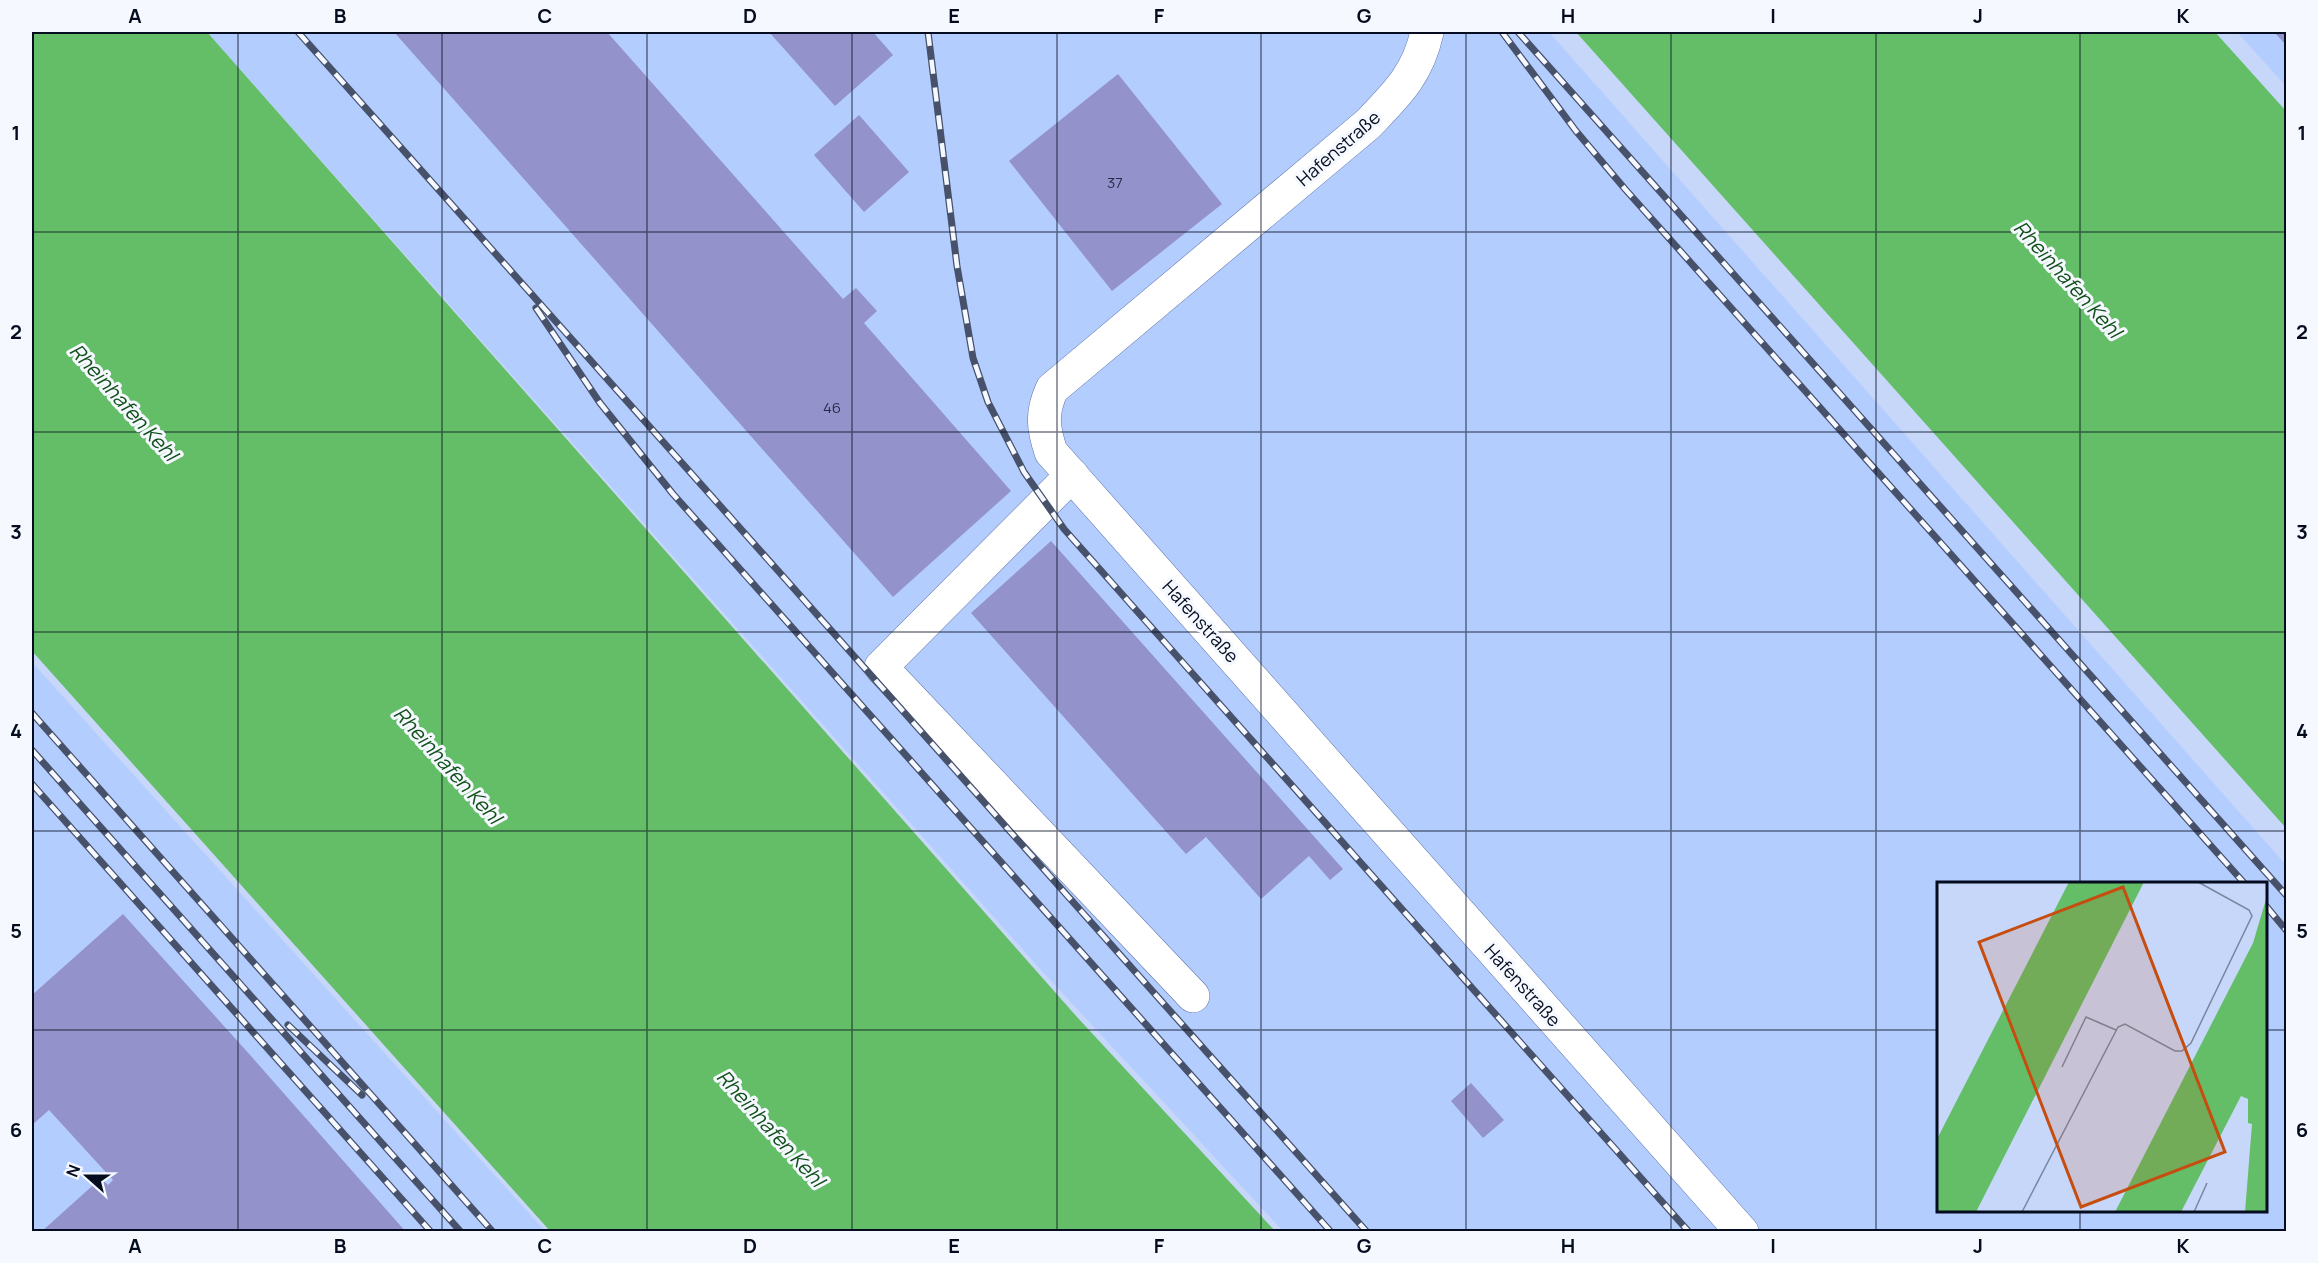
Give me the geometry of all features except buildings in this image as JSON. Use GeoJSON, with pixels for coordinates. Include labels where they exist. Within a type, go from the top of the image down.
{"type":"FeatureCollection","features":[{"type":"Feature","properties":{"kind":"street","name":"Hafenstraße"},"geometry":{"type":"LineString","coordinates":[[1426,32],[1419,59],[1405,86],[1368,124],[1052,389],[1044,407],[1043,427],[1051,452],[1742,1232]]}},
{"type":"Feature","properties":{"kind":"street"},"geometry":{"type":"LineString","coordinates":[[1072,475],[881,667],[1193,996]]}},
{"type":"Feature","properties":{"kind":"shaded area"},"geometry":{"type":"Polygon","coordinates":[[[207,32],[1549,32],[2286,865],[2286,1231],[1283,1231],[1041,970],[207,32]]]}},
{"type":"Feature","properties":{"kind":"shaded area"},"geometry":{"type":"Polygon","coordinates":[[[2237,32],[2286,32],[2286,86],[2237,32]]]}},
{"type":"Feature","properties":{"kind":"shaded area"},"geometry":{"type":"Polygon","coordinates":[[[32,662],[545,1231],[32,1231],[32,662]]]}},
{"type":"Feature","properties":{"kind":"water","name":"Rheinhafen Kehl"},"geometry":{"type":"Polygon","coordinates":[[[32,32],[207,32],[1077,1017],[1275,1231],[550,1231],[32,651],[32,32]]]}},
{"type":"Feature","properties":{"kind":"water","name":"Rheinhafen Kehl"},"geometry":{"type":"Polygon","coordinates":[[[1576,32],[2215,32],[2286,111],[2286,828],[1576,32]]]}},
{"type":"Feature","properties":{"kind":"railway"},"geometry":{"type":"LineString","coordinates":[[298,32],[1367,1232]]}},
{"type":"Feature","properties":{"kind":"railway"},"geometry":{"type":"LineString","coordinates":[[928,32],[957,266],[973,358],[988,402],[1024,472],[1064,529],[1689,1232]]}},
{"type":"Feature","properties":{"kind":"railway"},"geometry":{"type":"LineString","coordinates":[[1502,32],[1576,131],[1625,189],[2243,882]]}},
{"type":"Feature","properties":{"kind":"railway"},"geometry":{"type":"LineString","coordinates":[[1518,32],[2286,895]]}},
{"type":"Feature","properties":{"kind":"railway"},"geometry":{"type":"LineString","coordinates":[[536,308],[600,403],[673,494],[1331,1232]]}},
{"type":"Feature","properties":{"kind":"railway"},"geometry":{"type":"LineString","coordinates":[[32,713],[493,1232]]}},
{"type":"Feature","properties":{"kind":"railway"},"geometry":{"type":"LineString","coordinates":[[32,750],[461,1232]]}},
{"type":"Feature","properties":{"kind":"railway"},"geometry":{"type":"LineString","coordinates":[[32,784],[431,1232]]}},
{"type":"Feature","properties":{"kind":"railway"},"geometry":{"type":"LineString","coordinates":[[2267,907],[2286,930]]}},
{"type":"Feature","properties":{"kind":"railway"},"geometry":{"type":"LineString","coordinates":[[288,1025],[362,1095]]}}]}
